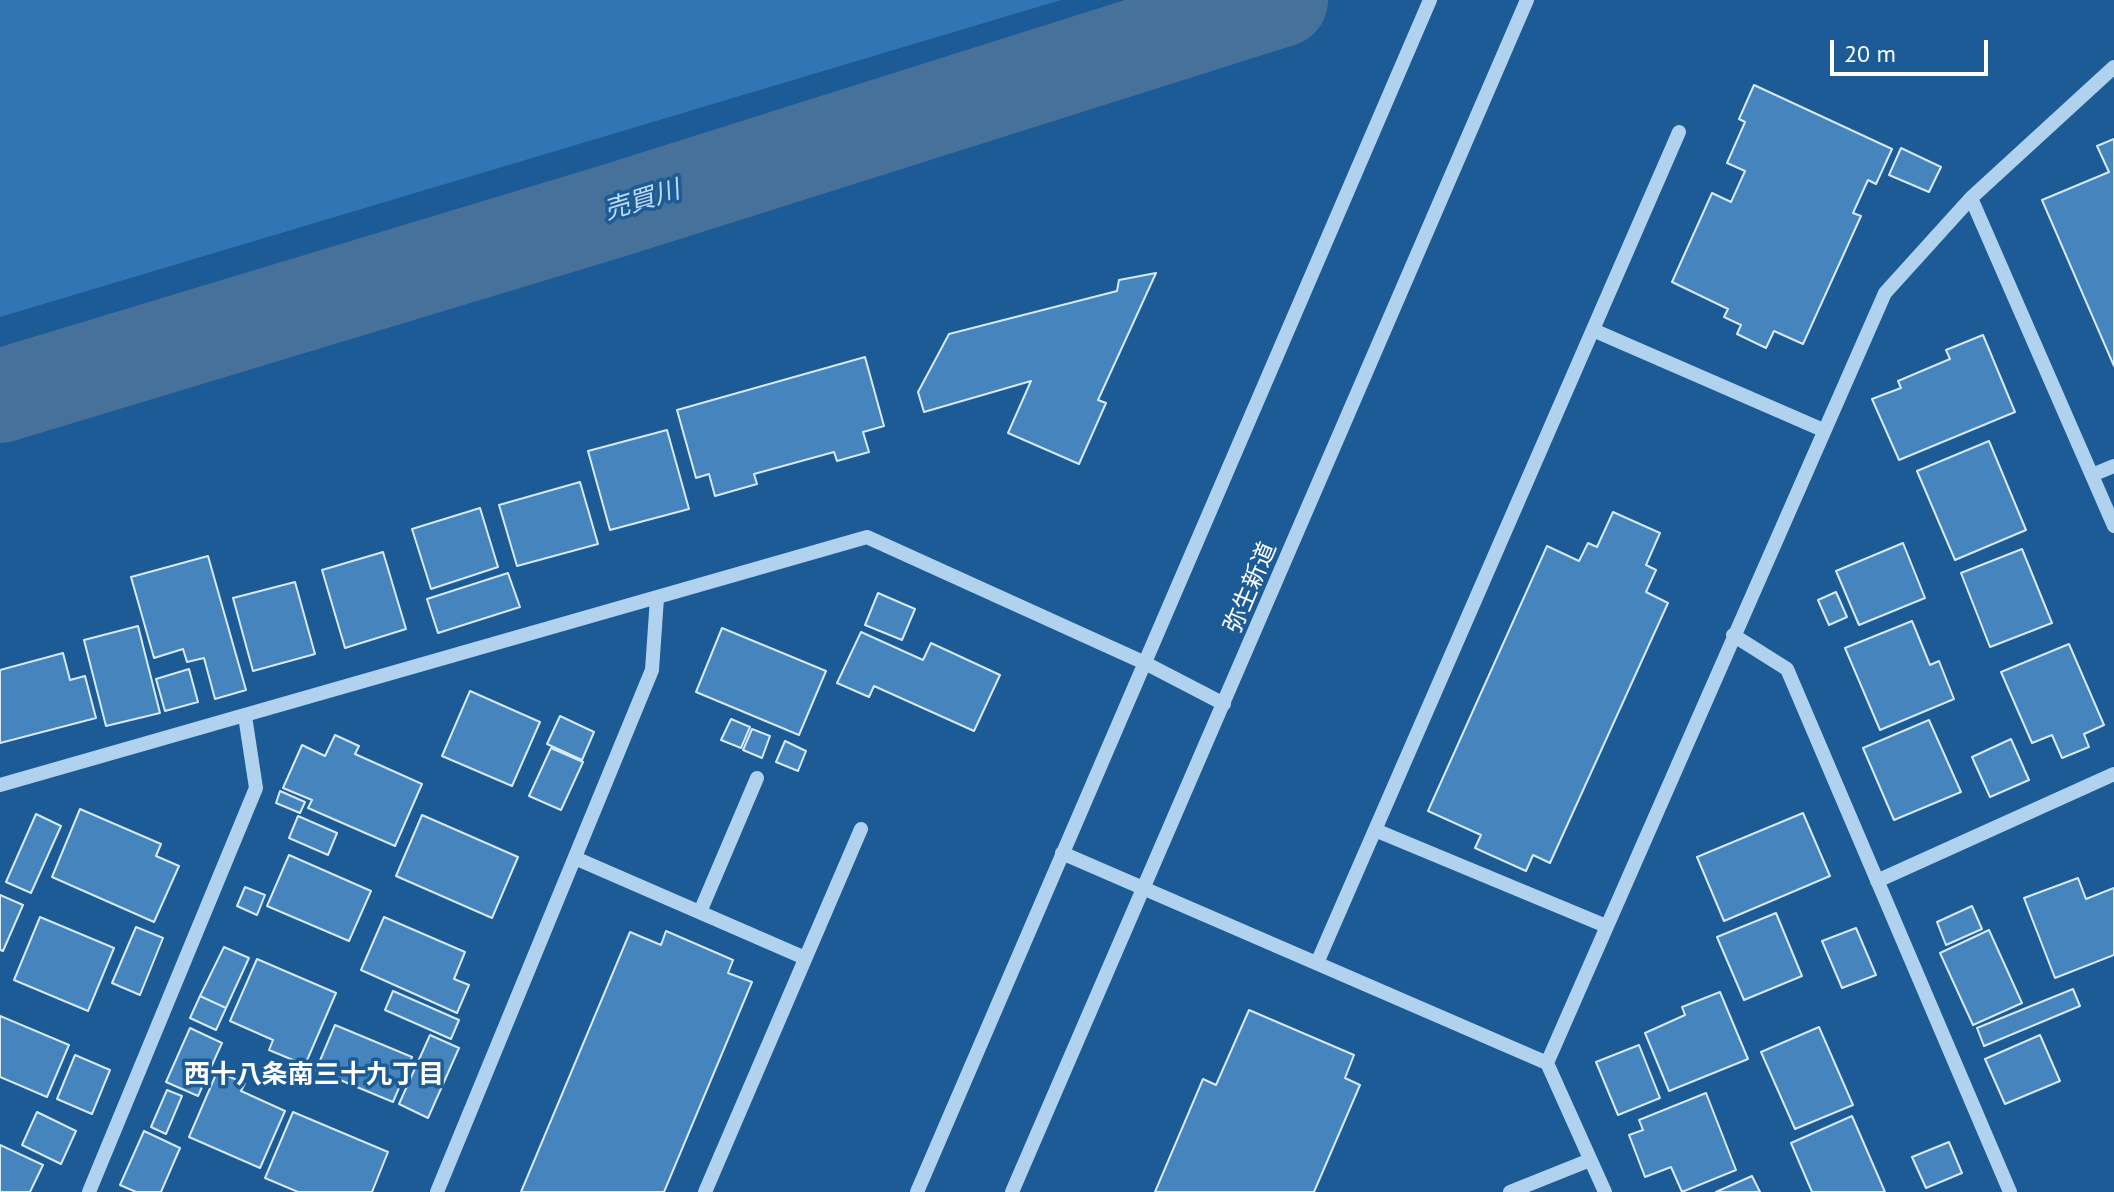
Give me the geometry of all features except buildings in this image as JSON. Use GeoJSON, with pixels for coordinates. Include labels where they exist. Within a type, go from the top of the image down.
{"type":"FeatureCollection","features":[{"type":"Feature","properties":{"kind":"street"},"geometry":{"type":"LineString","coordinates":[[917,1192],[1430,0]]}},
{"type":"Feature","properties":{"kind":"street","name":"弥生新道"},"geometry":{"type":"LineString","coordinates":[[1012,1192],[1146,889],[1527,0]]}},
{"type":"Feature","properties":{"kind":"street"},"geometry":{"type":"LineString","coordinates":[[1547,1063],[1885,293],[1971,198],[2114,67]]}},
{"type":"Feature","properties":{"kind":"street"},"geometry":{"type":"LineString","coordinates":[[1317,963],[1679,132]]}},
{"type":"Feature","properties":{"kind":"street"},"geometry":{"type":"LineString","coordinates":[[1971,198],[2114,526]]}},
{"type":"Feature","properties":{"kind":"street"},"geometry":{"type":"LineString","coordinates":[[1593,330],[1823,430]]}},
{"type":"Feature","properties":{"kind":"street"},"geometry":{"type":"LineString","coordinates":[[2092,475],[2114,466]]}},
{"type":"Feature","properties":{"kind":"street"},"geometry":{"type":"LineString","coordinates":[[0,785],[867,537],[1145,663],[1224,704]]}},
{"type":"Feature","properties":{"kind":"street"},"geometry":{"type":"LineString","coordinates":[[437,1192],[652,670],[657,598]]}},
{"type":"Feature","properties":{"kind":"street"},"geometry":{"type":"LineString","coordinates":[[1733,635],[1787,669],[2010,1192]]}},
{"type":"Feature","properties":{"kind":"street"},"geometry":{"type":"LineString","coordinates":[[89,1192],[256,788],[245,716]]}},
{"type":"Feature","properties":{"kind":"street"},"geometry":{"type":"LineString","coordinates":[[1877,881],[2114,774]]}},
{"type":"Feature","properties":{"kind":"street"},"geometry":{"type":"LineString","coordinates":[[700,912],[757,778]]}},
{"type":"Feature","properties":{"kind":"street"},"geometry":{"type":"LineString","coordinates":[[705,1192],[861,829]]}},
{"type":"Feature","properties":{"kind":"street"},"geometry":{"type":"LineString","coordinates":[[1375,830],[1606,926]]}},
{"type":"Feature","properties":{"kind":"street"},"geometry":{"type":"LineString","coordinates":[[1062,853],[1547,1063],[1605,1192]]}},
{"type":"Feature","properties":{"kind":"street"},"geometry":{"type":"LineString","coordinates":[[575,858],[805,958]]}},
{"type":"Feature","properties":{"kind":"street"},"geometry":{"type":"LineString","coordinates":[[1510,1192],[1590,1160]]}},
{"type":"Feature","properties":{"kind":"shaded area"},"geometry":{"type":"Polygon","coordinates":[[[0,0],[1061,0],[0,317],[0,0]]]}},
{"type":"Feature","properties":{"kind":"waterway","name":"売買川"},"geometry":{"type":"LineString","coordinates":[[0,396],[619,209],[1281,0]]}},
{"type":"Feature","properties":{"kind":"district","name":"西十八条南三十九丁目"},"geometry":{"type":"Point","coordinates":[314,1076]}}]}
